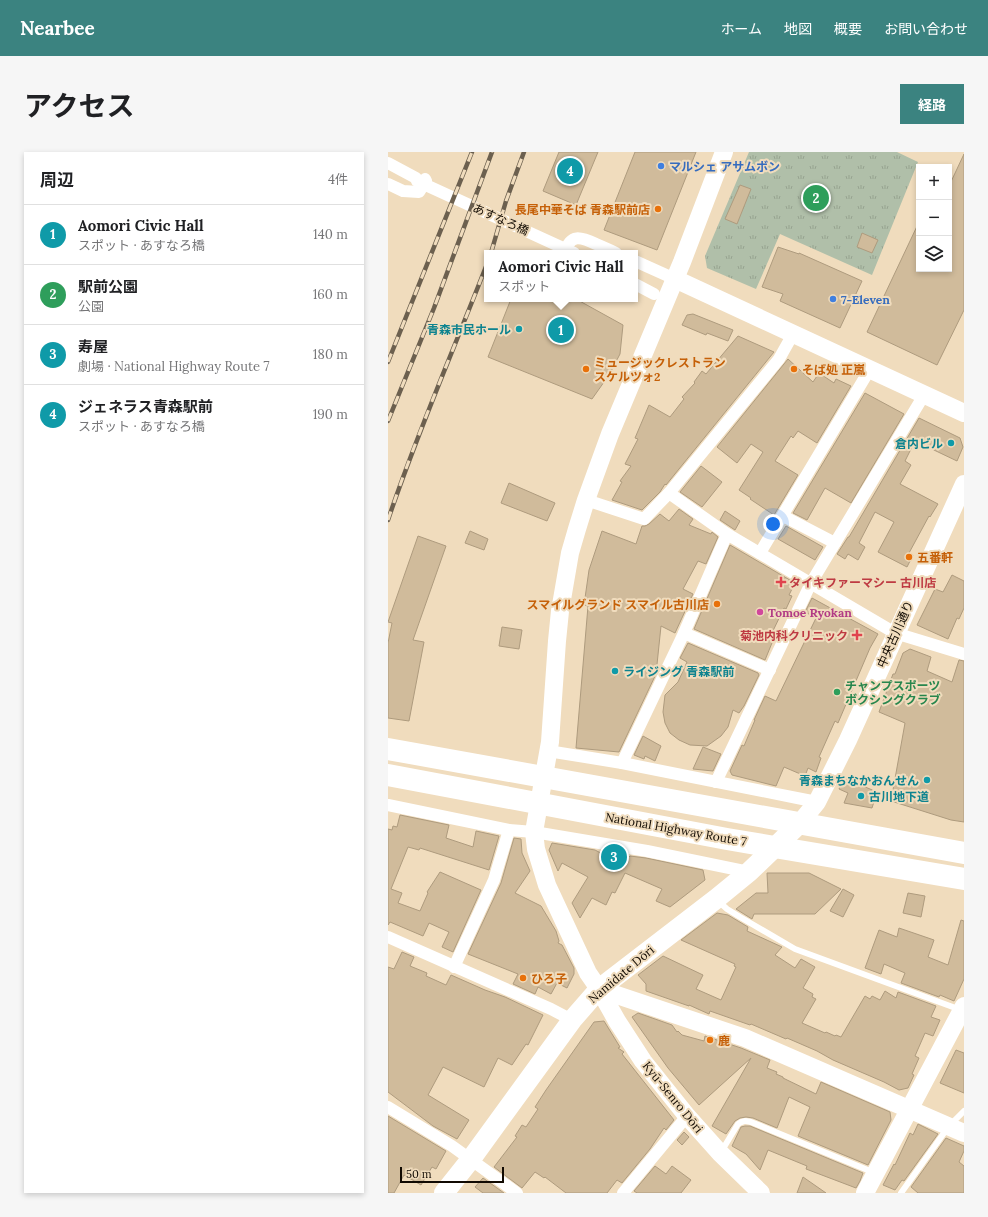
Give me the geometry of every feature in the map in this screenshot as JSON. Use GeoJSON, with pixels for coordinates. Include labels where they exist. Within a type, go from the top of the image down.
{"type":"FeatureCollection","features":[{"type":"Feature","properties":{"kind":"highway"},"geometry":{"type":"LineString","coordinates":[[388,749],[964,853]]}},
{"type":"Feature","properties":{"kind":"highway","name":"National Highway Route 7"},"geometry":{"type":"LineString","coordinates":[[388,775],[727,839],[964,879]]}},
{"type":"Feature","properties":{"kind":"main road","name":"Namidate Dōri"},"geometry":{"type":"LineString","coordinates":[[444,1193],[471,1159],[572,1020],[599,989],[716,899],[776,847],[800,823]]}},
{"type":"Feature","properties":{"kind":"street","name":"Kyū-Senro Dōri"},"geometry":{"type":"LineString","coordinates":[[724,152],[675,279],[610,434],[586,500],[570,553],[564,583],[557,641],[548,751],[534,832],[536,849],[548,885],[588,973],[617,1021],[643,1061],[687,1116],[720,1153],[761,1193]]}},
{"type":"Feature","properties":{"kind":"street"},"geometry":{"type":"LineString","coordinates":[[388,156],[421,171],[426,181],[419,192],[403,191],[388,184]]}},
{"type":"Feature","properties":{"kind":"street"},"geometry":{"type":"LineString","coordinates":[[388,162],[417,174],[422,181],[418,189],[405,188],[388,179]]}},
{"type":"Feature","properties":{"kind":"street","name":"あすなろ橋"},"geometry":{"type":"LineString","coordinates":[[388,162],[416,178],[419,184],[567,250]]}},
{"type":"Feature","properties":{"kind":"street"},"geometry":{"type":"LineString","coordinates":[[566,250],[569,243],[576,238],[582,238],[609,250]]}},
{"type":"Feature","properties":{"kind":"street"},"geometry":{"type":"LineString","coordinates":[[638,262],[964,413]]}},
{"type":"Feature","properties":{"kind":"street"},"geometry":{"type":"LineString","coordinates":[[638,286],[654,294]]}},
{"type":"Feature","properties":{"kind":"street"},"geometry":{"type":"LineString","coordinates":[[586,500],[644,519],[669,493],[779,359],[793,334]]}},
{"type":"Feature","properties":{"kind":"street"},"geometry":{"type":"LineString","coordinates":[[760,553],[870,370]]}},
{"type":"Feature","properties":{"kind":"street"},"geometry":{"type":"LineString","coordinates":[[716,782],[811,583],[924,394]]}},
{"type":"Feature","properties":{"kind":"street","name":"中央古川通り"},"geometry":{"type":"LineString","coordinates":[[800,823],[817,802],[848,740],[964,484]]}},
{"type":"Feature","properties":{"kind":"street"},"geometry":{"type":"LineString","coordinates":[[669,493],[727,534],[895,634],[964,654]]}},
{"type":"Feature","properties":{"kind":"street"},"geometry":{"type":"LineString","coordinates":[[783,516],[835,543]]}},
{"type":"Feature","properties":{"kind":"street"},"geometry":{"type":"LineString","coordinates":[[622,763],[684,633],[727,534]]}},
{"type":"Feature","properties":{"kind":"street"},"geometry":{"type":"LineString","coordinates":[[684,633],[770,670]]}},
{"type":"Feature","properties":{"kind":"street"},"geometry":{"type":"LineString","coordinates":[[548,751],[622,763],[817,802]]}},
{"type":"Feature","properties":{"kind":"street"},"geometry":{"type":"LineString","coordinates":[[388,804],[509,830],[534,832],[647,851],[748,872]]}},
{"type":"Feature","properties":{"kind":"street"},"geometry":{"type":"LineString","coordinates":[[454,967],[494,880],[509,830]]}},
{"type":"Feature","properties":{"kind":"street"},"geometry":{"type":"LineString","coordinates":[[388,937],[551,1009],[572,1020]]}},
{"type":"Feature","properties":{"kind":"street"},"geometry":{"type":"LineString","coordinates":[[599,989],[745,1038],[956,1129]]}},
{"type":"Feature","properties":{"kind":"street"},"geometry":{"type":"LineString","coordinates":[[865,1193],[963,1008]]}},
{"type":"Feature","properties":{"kind":"street"},"geometry":{"type":"LineString","coordinates":[[388,1107],[452,1146],[517,1193]]}},
{"type":"Feature","properties":{"kind":"street"},"geometry":{"type":"LineString","coordinates":[[623,1193],[687,1116]]}},
{"type":"Feature","properties":{"kind":"lane"},"geometry":{"type":"LineString","coordinates":[[716,899],[727,909],[795,949],[963,1008]]}},
{"type":"Feature","properties":{"kind":"lane"},"geometry":{"type":"LineString","coordinates":[[901,1193],[956,1129],[964,1111]]}},
{"type":"Feature","properties":{"kind":"lane"},"geometry":{"type":"LineString","coordinates":[[720,1153],[738,1124],[745,1121],[751,1122],[875,1173]]}},
{"type":"Feature","properties":{"kind":"green space"},"geometry":{"type":"Polygon","coordinates":[[[749,152],[897,152],[918,162],[872,275],[780,234],[756,289],[707,268],[705,256],[749,152]]]}},
{"type":"Feature","properties":{"kind":"building"},"geometry":{"type":"Polygon","coordinates":[[[559,152],[598,152],[576,205],[543,191],[559,152]]]}},
{"type":"Feature","properties":{"kind":"building"},"geometry":{"type":"Polygon","coordinates":[[[635,152],[696,152],[657,250],[604,230],[635,152]]]}},
{"type":"Feature","properties":{"kind":"building"},"geometry":{"type":"Polygon","coordinates":[[[964,154],[964,310],[937,365],[867,332],[916,228],[916,272],[952,272],[952,180],[964,154]]]}},
{"type":"Feature","properties":{"kind":"building"},"geometry":{"type":"Polygon","coordinates":[[[740,185],[751,189],[737,224],[725,219],[740,185]]]}},
{"type":"Feature","properties":{"kind":"building"},"geometry":{"type":"Polygon","coordinates":[[[862,233],[878,240],[872,253],[857,247],[862,233]]]}},
{"type":"Feature","properties":{"kind":"building"},"geometry":{"type":"Polygon","coordinates":[[[778,247],[799,253],[862,281],[840,328],[780,301],[783,294],[762,287],[778,247]]]}},
{"type":"Feature","properties":{"kind":"building"},"geometry":{"type":"Polygon","coordinates":[[[510,302],[581,302],[623,325],[620,354],[609,375],[592,399],[488,357],[510,302]]]}},
{"type":"Feature","properties":{"kind":"building"},"geometry":{"type":"Polygon","coordinates":[[[693,314],[733,330],[728,341],[707,333],[706,335],[682,325],[687,315],[693,314]]]}},
{"type":"Feature","properties":{"kind":"building"},"geometry":{"type":"Polygon","coordinates":[[[738,336],[774,352],[666,485],[665,484],[660,492],[642,510],[612,500],[622,482],[620,481],[631,466],[625,464],[638,439],[635,438],[649,405],[670,417],[684,399],[682,397],[695,383],[694,382],[702,371],[706,374],[738,336]]]}},
{"type":"Feature","properties":{"kind":"building"},"geometry":{"type":"Polygon","coordinates":[[[788,359],[813,382],[819,373],[834,383],[836,379],[851,386],[817,443],[798,431],[793,438],[791,436],[775,461],[798,475],[774,515],[739,490],[763,452],[751,444],[737,463],[717,447],[788,359]]]}},
{"type":"Feature","properties":{"kind":"building"},"geometry":{"type":"Polygon","coordinates":[[[865,393],[904,414],[851,503],[825,488],[807,520],[793,513],[865,393]]]}},
{"type":"Feature","properties":{"kind":"building"},"geometry":{"type":"Polygon","coordinates":[[[919,418],[960,438],[963,447],[957,461],[915,441],[905,461],[911,465],[900,484],[938,504],[930,517],[929,516],[909,553],[913,555],[907,567],[878,552],[894,522],[875,512],[859,543],[865,547],[858,560],[848,554],[845,559],[837,554],[849,537],[919,418]]]}},
{"type":"Feature","properties":{"kind":"building"},"geometry":{"type":"Polygon","coordinates":[[[701,466],[722,482],[702,507],[680,492],[701,466]]]}},
{"type":"Feature","properties":{"kind":"building"},"geometry":{"type":"Polygon","coordinates":[[[509,483],[555,503],[547,521],[501,503],[509,483]]]}},
{"type":"Feature","properties":{"kind":"building"},"geometry":{"type":"Polygon","coordinates":[[[679,509],[693,519],[689,525],[711,534],[712,532],[718,537],[706,564],[698,561],[683,589],[693,594],[675,633],[661,626],[656,674],[619,752],[576,748],[588,606],[584,605],[589,570],[602,531],[636,544],[642,526],[649,524],[660,514],[669,521],[679,509]]]}},
{"type":"Feature","properties":{"kind":"building"},"geometry":{"type":"Polygon","coordinates":[[[725,511],[740,521],[735,530],[720,520],[725,511]]]}},
{"type":"Feature","properties":{"kind":"building"},"geometry":{"type":"Polygon","coordinates":[[[786,526],[823,547],[815,560],[778,539],[786,526]]]}},
{"type":"Feature","properties":{"kind":"building"},"geometry":{"type":"Polygon","coordinates":[[[470,531],[488,539],[484,550],[465,543],[470,531]]]}},
{"type":"Feature","properties":{"kind":"building"},"geometry":{"type":"Polygon","coordinates":[[[418,536],[446,546],[413,640],[424,642],[409,721],[388,718],[388,643],[392,623],[388,622],[418,536]]]}},
{"type":"Feature","properties":{"kind":"building"},"geometry":{"type":"Polygon","coordinates":[[[730,545],[795,583],[789,595],[792,596],[786,609],[784,608],[770,637],[774,638],[765,660],[694,629],[730,545]]]}},
{"type":"Feature","properties":{"kind":"building"},"geometry":{"type":"Polygon","coordinates":[[[952,575],[964,581],[964,608],[959,619],[957,618],[948,639],[917,625],[935,589],[943,592],[952,575]]]}},
{"type":"Feature","properties":{"kind":"building"},"geometry":{"type":"Polygon","coordinates":[[[812,598],[878,634],[870,648],[838,723],[835,721],[819,757],[821,758],[816,772],[808,768],[805,776],[784,767],[776,786],[732,775],[730,771],[742,745],[744,746],[765,696],[776,701],[816,618],[805,612],[812,598]]]}},
{"type":"Feature","properties":{"kind":"building"},"geometry":{"type":"Polygon","coordinates":[[[502,627],[522,630],[519,649],[499,646],[502,627]]]}},
{"type":"Feature","properties":{"kind":"building"},"geometry":{"type":"Polygon","coordinates":[[[688,643],[758,673],[759,675],[739,713],[733,710],[728,727],[721,736],[707,746],[690,745],[679,740],[670,733],[665,723],[663,712],[665,695],[678,682],[687,662],[680,658],[688,643]]]}},
{"type":"Feature","properties":{"kind":"building"},"geometry":{"type":"Polygon","coordinates":[[[910,649],[931,657],[927,671],[952,682],[959,660],[964,661],[964,822],[951,820],[891,801],[905,723],[879,712],[893,674],[895,674],[903,653],[910,649]]]}},
{"type":"Feature","properties":{"kind":"building"},"geometry":{"type":"Polygon","coordinates":[[[643,736],[661,746],[655,761],[645,756],[644,759],[634,755],[643,736]]]}},
{"type":"Feature","properties":{"kind":"building"},"geometry":{"type":"Polygon","coordinates":[[[703,747],[721,754],[713,771],[693,769],[703,747]]]}},
{"type":"Feature","properties":{"kind":"building","name":"古川地下道"},"geometry":{"type":"Polygon","coordinates":[[[844,778],[877,792],[872,808],[844,803],[848,793],[839,789],[844,778]]]}},
{"type":"Feature","properties":{"kind":"building"},"geometry":{"type":"Polygon","coordinates":[[[400,815],[449,825],[446,838],[473,847],[476,831],[499,836],[489,870],[420,848],[419,850],[408,847],[391,889],[402,893],[398,903],[420,911],[428,893],[427,892],[440,872],[481,890],[453,952],[442,947],[449,932],[429,923],[423,936],[390,922],[388,925],[388,829],[392,830],[393,826],[397,827],[400,815]]]}},
{"type":"Feature","properties":{"kind":"building"},"geometry":{"type":"Polygon","coordinates":[[[514,838],[521,839],[522,853],[530,871],[515,893],[541,906],[556,931],[559,941],[558,943],[562,945],[574,968],[574,974],[567,988],[557,983],[551,994],[538,987],[535,994],[513,984],[518,974],[468,954],[501,883],[514,838]]]}},
{"type":"Feature","properties":{"kind":"building"},"geometry":{"type":"Polygon","coordinates":[[[552,843],[595,850],[612,859],[614,855],[619,858],[621,854],[629,857],[646,858],[703,870],[705,880],[670,907],[656,901],[662,889],[625,873],[615,893],[612,892],[606,905],[592,898],[580,918],[572,903],[588,877],[562,863],[558,871],[549,850],[552,843]]]}},
{"type":"Feature","properties":{"kind":"building"},"geometry":{"type":"Polygon","coordinates":[[[767,873],[809,873],[841,889],[815,914],[754,914],[752,919],[736,909],[756,893],[768,893],[767,873]]]}},
{"type":"Feature","properties":{"kind":"building"},"geometry":{"type":"Polygon","coordinates":[[[843,889],[854,895],[843,917],[830,911],[843,889]]]}},
{"type":"Feature","properties":{"kind":"building"},"geometry":{"type":"Polygon","coordinates":[[[908,893],[925,896],[921,917],[903,913],[908,893]]]}},
{"type":"Feature","properties":{"kind":"building"},"geometry":{"type":"Polygon","coordinates":[[[717,913],[728,915],[748,927],[747,931],[782,947],[775,955],[795,968],[801,959],[815,967],[803,988],[813,994],[812,997],[816,999],[802,1023],[825,1033],[826,1032],[841,1037],[865,996],[870,999],[872,996],[880,1000],[885,991],[896,998],[898,992],[936,1006],[931,1017],[940,1020],[933,1036],[925,1033],[915,1056],[919,1058],[908,1088],[899,1090],[833,1060],[817,1051],[751,1024],[750,1025],[710,1011],[709,1014],[689,1005],[646,991],[646,984],[638,975],[663,956],[703,975],[696,989],[721,1000],[736,967],[734,966],[735,964],[681,940],[717,913]]]}},
{"type":"Feature","properties":{"kind":"building"},"geometry":{"type":"Polygon","coordinates":[[[961,920],[964,921],[964,979],[954,1001],[901,983],[905,973],[884,964],[881,974],[865,968],[879,930],[897,937],[899,928],[934,940],[928,957],[948,965],[961,920]]]}},
{"type":"Feature","properties":{"kind":"building"},"geometry":{"type":"Polygon","coordinates":[[[402,952],[414,957],[410,966],[427,973],[426,976],[446,985],[451,975],[505,997],[543,1015],[528,1045],[526,1044],[512,1065],[498,1058],[484,1087],[443,1067],[428,1095],[469,1120],[457,1139],[433,1126],[388,1092],[388,967],[394,969],[402,952]]]}},
{"type":"Feature","properties":{"kind":"building"},"geometry":{"type":"Polygon","coordinates":[[[638,1013],[672,1025],[677,1032],[678,1031],[682,1035],[704,1041],[705,1036],[741,1048],[770,1060],[767,1068],[777,1072],[776,1074],[783,1078],[816,1094],[821,1082],[890,1112],[891,1120],[868,1165],[798,1136],[810,1107],[789,1097],[777,1128],[753,1118],[746,1117],[735,1121],[726,1134],[712,1126],[751,1058],[699,1105],[668,1068],[632,1017],[638,1013]]]}},
{"type":"Feature","properties":{"kind":"building"},"geometry":{"type":"Polygon","coordinates":[[[604,1021],[620,1047],[618,1048],[624,1052],[622,1054],[674,1120],[666,1130],[664,1128],[650,1149],[622,1183],[617,1180],[607,1193],[566,1193],[545,1177],[544,1178],[535,1172],[522,1188],[494,1167],[517,1137],[515,1136],[522,1125],[526,1127],[538,1109],[535,1107],[546,1090],[594,1022],[604,1021]]]}},
{"type":"Feature","properties":{"kind":"building"},"geometry":{"type":"Polygon","coordinates":[[[956,1050],[964,1053],[964,1093],[940,1083],[956,1050]]]}},
{"type":"Feature","properties":{"kind":"building"},"geometry":{"type":"Polygon","coordinates":[[[388,1116],[446,1151],[436,1169],[432,1167],[421,1185],[404,1175],[394,1193],[388,1193],[388,1116]]]}},
{"type":"Feature","properties":{"kind":"building"},"geometry":{"type":"Polygon","coordinates":[[[918,1124],[938,1134],[904,1181],[902,1180],[895,1190],[883,1185],[894,1164],[895,1165],[910,1133],[913,1135],[918,1124]]]}},
{"type":"Feature","properties":{"kind":"building"},"geometry":{"type":"Polygon","coordinates":[[[750,1126],[863,1173],[860,1181],[856,1188],[806,1169],[807,1166],[768,1150],[760,1170],[746,1154],[732,1146],[741,1127],[750,1126]]]}},
{"type":"Feature","properties":{"kind":"building"},"geometry":{"type":"Polygon","coordinates":[[[684,1132],[689,1137],[682,1145],[677,1140],[684,1132]]]}},
{"type":"Feature","properties":{"kind":"building"},"geometry":{"type":"Polygon","coordinates":[[[946,1138],[964,1146],[964,1151],[959,1162],[964,1166],[964,1193],[918,1193],[911,1187],[946,1138]]]}},
{"type":"Feature","properties":{"kind":"building"},"geometry":{"type":"Polygon","coordinates":[[[655,1166],[666,1174],[672,1166],[691,1180],[681,1193],[637,1193],[634,1191],[655,1166]]]}},
{"type":"Feature","properties":{"kind":"building"},"geometry":{"type":"Polygon","coordinates":[[[803,1177],[826,1193],[797,1193],[803,1177]]]}},
{"type":"Feature","properties":{"kind":"building"},"geometry":{"type":"Polygon","coordinates":[[[483,1178],[504,1193],[483,1193],[475,1187],[483,1178]]]}},
{"type":"Feature","properties":{"kind":"railway"},"geometry":{"type":"LineString","coordinates":[[388,362],[472,152]]}},
{"type":"Feature","properties":{"kind":"railway"},"geometry":{"type":"LineString","coordinates":[[388,421],[434,308],[492,152]]}},
{"type":"Feature","properties":{"kind":"railway"},"geometry":{"type":"LineString","coordinates":[[492,250],[506,201],[524,152]]}},
{"type":"Feature","properties":{"kind":"railway"},"geometry":{"type":"LineString","coordinates":[[388,520],[423,423],[484,271]]}},
{"type":"Feature","properties":{"kind":"place","name":"マルシェ アサムボン"},"geometry":{"type":"Point","coordinates":[661,166]}},
{"type":"Feature","properties":{"kind":"place","name":"ジェネラス青森駅前"},"geometry":{"type":"Point","coordinates":[570,171]}},
{"type":"Feature","properties":{"kind":"place","name":"駅前公園"},"geometry":{"type":"Point","coordinates":[816,198]}},
{"type":"Feature","properties":{"kind":"place","name":"長尾中華そば 青森駅前店"},"geometry":{"type":"Point","coordinates":[658,209]}},
{"type":"Feature","properties":{"kind":"place","name":"7-Eleven"},"geometry":{"type":"Point","coordinates":[833,299]}},
{"type":"Feature","properties":{"kind":"place","name":"青森市民ホール"},"geometry":{"type":"Point","coordinates":[519,329]}},
{"type":"Feature","properties":{"kind":"place","name":"Aomori Civic Hall"},"geometry":{"type":"Point","coordinates":[561,330]}},
{"type":"Feature","properties":{"kind":"place","name":"ミュージックレストラン スケルツォ2"},"geometry":{"type":"Point","coordinates":[586,369]}},
{"type":"Feature","properties":{"kind":"place","name":"そば処 正嵐"},"geometry":{"type":"Point","coordinates":[794,369]}},
{"type":"Feature","properties":{"kind":"place","name":"倉内ビル"},"geometry":{"type":"Point","coordinates":[951,443]}},
{"type":"Feature","properties":{"kind":"place","name":"五番軒"},"geometry":{"type":"Point","coordinates":[909,557]}},
{"type":"Feature","properties":{"kind":"place","name":"タイキファーマシー 古川店"},"geometry":{"type":"Point","coordinates":[781,582]}},
{"type":"Feature","properties":{"kind":"place","name":"スマイルグランド スマイル古川店"},"geometry":{"type":"Point","coordinates":[717,604]}},
{"type":"Feature","properties":{"kind":"place","name":"Tomoe Ryokan"},"geometry":{"type":"Point","coordinates":[760,612]}},
{"type":"Feature","properties":{"kind":"place","name":"菊池内科クリニック"},"geometry":{"type":"Point","coordinates":[857,635]}},
{"type":"Feature","properties":{"kind":"place","name":"ライジング 青森駅前"},"geometry":{"type":"Point","coordinates":[615,671]}},
{"type":"Feature","properties":{"kind":"place","name":"チャンプスポーツ ボクシングクラブ"},"geometry":{"type":"Point","coordinates":[837,692]}},
{"type":"Feature","properties":{"kind":"place","name":"青森まちなかおんせん"},"geometry":{"type":"Point","coordinates":[927,780]}},
{"type":"Feature","properties":{"kind":"place","name":"古川地下道"},"geometry":{"type":"Point","coordinates":[861,796]}},
{"type":"Feature","properties":{"kind":"place","name":"寿屋"},"geometry":{"type":"Point","coordinates":[614,857]}},
{"type":"Feature","properties":{"kind":"place","name":"ひろ子"},"geometry":{"type":"Point","coordinates":[523,978]}},
{"type":"Feature","properties":{"kind":"place","name":"鹿"},"geometry":{"type":"Point","coordinates":[710,1040]}}]}
